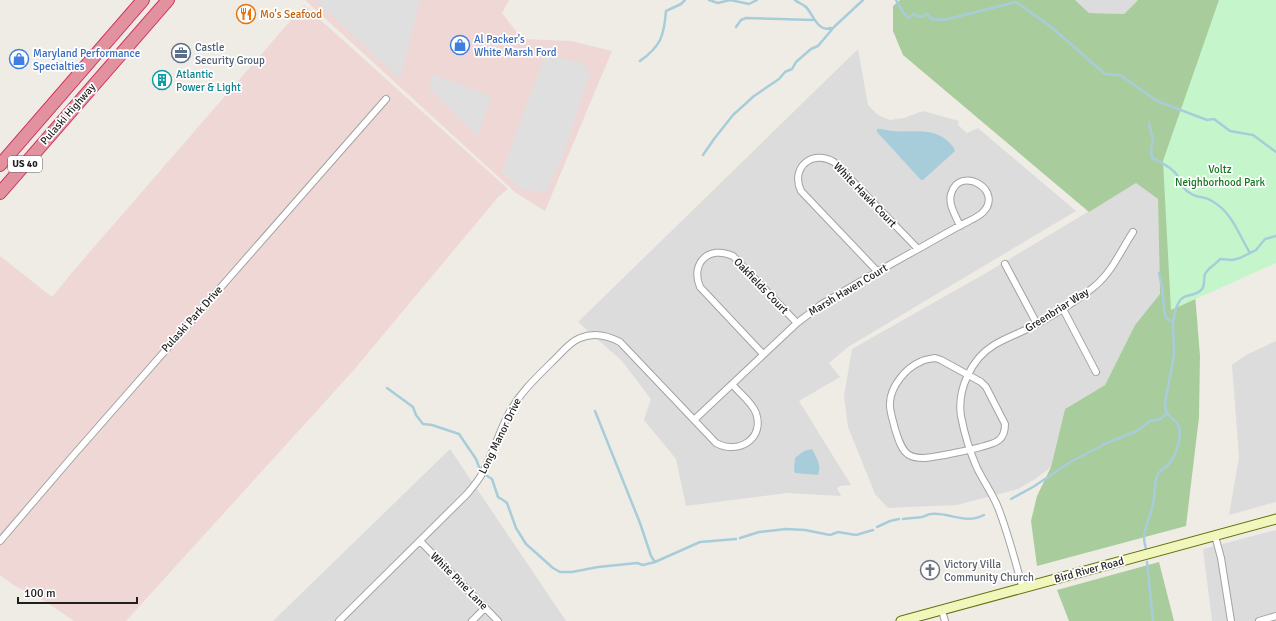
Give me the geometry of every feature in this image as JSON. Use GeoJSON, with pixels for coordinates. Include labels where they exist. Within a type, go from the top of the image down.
{"type":"FeatureCollection","features":[{"type":"Feature","properties":{"kind":"highway","name":"Pulaski Highway"},"geometry":{"type":"LineString","coordinates":[[0,165],[144,0]]}},
{"type":"Feature","properties":{"kind":"highway","name":"Pulaski Highway"},"geometry":{"type":"LineString","coordinates":[[0,193],[168,0]]}},
{"type":"Feature","properties":{"kind":"street","name":"Pulaski Park Drive"},"geometry":{"type":"LineString","coordinates":[[0,541],[386,99]]}},
{"type":"Feature","properties":{"kind":"street","name":"White Hawk Court"},"geometry":{"type":"LineString","coordinates":[[878,272],[801,191],[798,183],[798,174],[802,166],[808,160],[822,157],[834,162],[918,249]]}},
{"type":"Feature","properties":{"kind":"street","name":"Marsh Haven Court"},"geometry":{"type":"LineString","coordinates":[[694,420],[797,323],[822,304],[980,215],[987,206],[988,198],[982,185],[975,181],[968,180],[961,182],[951,193],[951,205],[960,226]]}},
{"type":"Feature","properties":{"kind":"street","name":"Greenbriar Way"},"geometry":{"type":"LineString","coordinates":[[1023,588],[1004,523],[996,503],[976,467],[970,449],[963,423],[960,397],[969,374],[982,354],[1062,309],[1078,299],[1103,279],[1133,232]]}},
{"type":"Feature","properties":{"kind":"street","name":"Oakfields Court"},"geometry":{"type":"LineString","coordinates":[[763,354],[700,287],[697,280],[697,272],[699,264],[704,258],[710,254],[718,252],[733,256],[797,323]]}},
{"type":"Feature","properties":{"kind":"street"},"geometry":{"type":"LineString","coordinates":[[1005,264],[1037,324]]}},
{"type":"Feature","properties":{"kind":"street"},"geometry":{"type":"LineString","coordinates":[[1062,309],[1096,372]]}},
{"type":"Feature","properties":{"kind":"street","name":"Long Manor Drive"},"geometry":{"type":"LineString","coordinates":[[339,621],[467,494],[478,481],[487,465],[508,414],[523,392],[571,343],[579,338],[590,335],[600,335],[611,337],[620,342],[716,443],[730,448],[737,448],[750,441],[757,429],[758,422],[752,406],[732,384]]}},
{"type":"Feature","properties":{"kind":"street"},"geometry":{"type":"LineString","coordinates":[[935,358],[969,374],[981,382],[986,388],[1005,424],[1005,430],[1002,436],[998,441],[984,447],[926,458],[918,458],[908,455],[900,444],[889,404],[892,390],[897,383],[913,366],[921,361],[935,358]]}},
{"type":"Feature","properties":{"kind":"street","name":"Bird River Road"},"geometry":{"type":"LineString","coordinates":[[901,621],[1276,519]]}},
{"type":"Feature","properties":{"kind":"street"},"geometry":{"type":"LineString","coordinates":[[1215,536],[1221,558],[1231,621]]}},
{"type":"Feature","properties":{"kind":"street","name":"White Pine Lane"},"geometry":{"type":"LineString","coordinates":[[420,541],[498,621]]}},
{"type":"Feature","properties":{"kind":"street"},"geometry":{"type":"LineString","coordinates":[[472,621],[485,608]]}},
{"type":"Feature","properties":{"kind":"street"},"geometry":{"type":"LineString","coordinates":[[942,611],[945,621]]}},
{"type":"Feature","properties":{"kind":"street"},"geometry":{"type":"LineString","coordinates":[[1259,621],[1276,616]]}},
{"type":"Feature","properties":{"kind":"shaded area"},"geometry":{"type":"Polygon","coordinates":[[[305,0],[509,0],[502,13],[522,39],[571,41],[612,51],[545,211],[516,193],[305,0]]]}},
{"type":"Feature","properties":{"kind":"shaded area"},"geometry":{"type":"Polygon","coordinates":[[[315,0],[420,0],[400,79],[315,0]]]}},
{"type":"Feature","properties":{"kind":"shaded area"},"geometry":{"type":"Polygon","coordinates":[[[1075,0],[1138,0],[1124,14],[1089,13],[1075,0]]]}},
{"type":"Feature","properties":{"kind":"shaded area"},"geometry":{"type":"Polygon","coordinates":[[[304,5],[508,189],[499,196],[353,371],[126,621],[74,621],[43,600],[15,586],[0,575],[0,256],[52,297],[304,5]]]}},
{"type":"Feature","properties":{"kind":"shaded area"},"geometry":{"type":"Polygon","coordinates":[[[858,49],[868,105],[878,115],[890,120],[904,118],[923,111],[959,121],[958,125],[967,133],[978,128],[1076,211],[848,347],[829,363],[840,377],[799,401],[851,485],[840,486],[837,488],[841,496],[787,493],[686,506],[676,459],[644,420],[651,399],[622,361],[578,322],[858,49]]]}},
{"type":"Feature","properties":{"kind":"shaded area"},"geometry":{"type":"Polygon","coordinates":[[[545,55],[581,62],[590,74],[562,157],[546,192],[520,189],[502,172],[545,55]]]}},
{"type":"Feature","properties":{"kind":"shaded area"},"geometry":{"type":"Polygon","coordinates":[[[432,74],[491,96],[478,136],[429,88],[432,74]]]}},
{"type":"Feature","properties":{"kind":"shaded area"},"geometry":{"type":"Polygon","coordinates":[[[1136,183],[1158,199],[1160,295],[1135,325],[1105,385],[1065,409],[1051,467],[1018,489],[957,505],[888,508],[875,494],[848,427],[844,396],[852,349],[986,273],[1136,183]]]}},
{"type":"Feature","properties":{"kind":"shaded area"},"geometry":{"type":"Polygon","coordinates":[[[1276,341],[1276,502],[1229,515],[1239,457],[1232,365],[1246,355],[1276,341]]]}},
{"type":"Feature","properties":{"kind":"shaded area"},"geometry":{"type":"Polygon","coordinates":[[[450,449],[566,621],[273,621],[450,449]]]}},
{"type":"Feature","properties":{"kind":"shaded area"},"geometry":{"type":"Polygon","coordinates":[[[1276,530],[1276,621],[1212,621],[1203,549],[1276,530]]]}},
{"type":"Feature","properties":{"kind":"green space"},"geometry":{"type":"Polygon","coordinates":[[[900,0],[1075,0],[1089,13],[1124,14],[1138,0],[1276,0],[1195,294],[1200,356],[1199,417],[1186,526],[1037,566],[1031,521],[1037,496],[1051,467],[1065,409],[1105,385],[1135,325],[1160,294],[1158,199],[1136,183],[1089,212],[903,55],[893,31],[893,6],[900,0]]]}},
{"type":"Feature","properties":{"kind":"green space","name":"Voltz Neighborhood Park"},"geometry":{"type":"Polygon","coordinates":[[[1219,0],[1276,0],[1276,263],[1171,310],[1163,161],[1219,0]]]}},
{"type":"Feature","properties":{"kind":"green space"},"geometry":{"type":"Polygon","coordinates":[[[1159,562],[1174,621],[1069,621],[1057,590],[1159,562]]]}},
{"type":"Feature","properties":{"kind":"water"},"geometry":{"type":"Polygon","coordinates":[[[877,129],[930,132],[944,138],[950,143],[955,151],[923,180],[921,180],[877,132],[877,129]]]}},
{"type":"Feature","properties":{"kind":"water"},"geometry":{"type":"Polygon","coordinates":[[[812,449],[819,464],[818,475],[795,473],[795,458],[804,451],[812,449]]]}},
{"type":"Feature","properties":{"kind":"waterway"},"geometry":{"type":"LineString","coordinates":[[640,61],[653,50],[660,40],[664,27],[666,11],[681,4],[685,0]]}},
{"type":"Feature","properties":{"kind":"waterway"},"geometry":{"type":"LineString","coordinates":[[709,0],[718,3],[730,0],[749,4],[757,0]]}},
{"type":"Feature","properties":{"kind":"waterway"},"geometry":{"type":"LineString","coordinates":[[795,0],[809,10],[819,25],[826,29],[831,28]]}},
{"type":"Feature","properties":{"kind":"waterway"},"geometry":{"type":"LineString","coordinates":[[703,155],[733,115],[754,96],[779,79],[785,72],[792,69],[796,62],[811,49],[818,46],[834,27],[863,0]]}},
{"type":"Feature","properties":{"kind":"waterway"},"geometry":{"type":"LineString","coordinates":[[896,0],[908,18],[914,14],[921,17],[927,14],[933,20],[944,20],[1016,2],[1050,26],[1105,74],[1120,75],[1157,101],[1207,120],[1214,119],[1230,131],[1253,135],[1276,152]]}},
{"type":"Feature","properties":{"kind":"waterway"},"geometry":{"type":"LineString","coordinates":[[736,27],[741,20],[746,18],[813,20]]}},
{"type":"Feature","properties":{"kind":"waterway"},"geometry":{"type":"LineString","coordinates":[[1149,122],[1153,141],[1151,149],[1152,158],[1166,165],[1172,170],[1177,175],[1182,185],[1191,194],[1209,199],[1225,211],[1250,253]]}},
{"type":"Feature","properties":{"kind":"waterway"},"geometry":{"type":"LineString","coordinates":[[1146,549],[1144,537],[1153,504],[1157,476],[1173,458],[1180,434],[1178,425],[1166,412],[1165,408],[1174,353],[1173,320],[1176,308],[1183,297],[1197,293],[1202,289],[1206,272],[1220,259],[1232,260],[1240,258],[1256,250],[1265,239],[1276,236]]}},
{"type":"Feature","properties":{"kind":"waterway"},"geometry":{"type":"LineString","coordinates":[[1159,273],[1165,316],[1173,322]]}},
{"type":"Feature","properties":{"kind":"waterway"},"geometry":{"type":"LineString","coordinates":[[387,388],[413,407],[416,415],[423,424],[432,425],[459,434],[476,459],[481,472],[492,479],[498,497],[507,503],[516,528],[526,544],[553,568],[560,572],[572,572],[598,567],[637,563],[643,565],[655,562],[700,542],[736,539]]}},
{"type":"Feature","properties":{"kind":"waterway"},"geometry":{"type":"LineString","coordinates":[[595,411],[640,523],[651,556],[655,562]]}},
{"type":"Feature","properties":{"kind":"waterway"},"geometry":{"type":"LineString","coordinates":[[1011,499],[1033,487],[1072,461],[1109,442],[1137,431],[1150,421],[1160,419],[1167,414]]}},
{"type":"Feature","properties":{"kind":"waterway"},"geometry":{"type":"LineString","coordinates":[[903,519],[922,517],[931,514],[964,519],[977,518],[984,515]]}},
{"type":"Feature","properties":{"kind":"waterway"},"geometry":{"type":"LineString","coordinates":[[877,527],[899,519]]}},
{"type":"Feature","properties":{"kind":"waterway"},"geometry":{"type":"LineString","coordinates":[[740,538],[759,532],[786,529],[805,530],[830,535],[838,532],[856,535],[873,530]]}},
{"type":"Feature","properties":{"kind":"waterway"},"geometry":{"type":"LineString","coordinates":[[1147,562],[1153,621]]}},
{"type":"Feature","properties":{"kind":"place","name":"Mo's Seafood"},"geometry":{"type":"Point","coordinates":[246,14]}},
{"type":"Feature","properties":{"kind":"place","name":"Al Packer's White Marsh Ford"},"geometry":{"type":"Point","coordinates":[460,45]}},
{"type":"Feature","properties":{"kind":"place","name":"Castle Security Group"},"geometry":{"type":"Point","coordinates":[181,53]}},
{"type":"Feature","properties":{"kind":"place","name":"Maryland Performance Specialties"},"geometry":{"type":"Point","coordinates":[19,59]}},
{"type":"Feature","properties":{"kind":"place","name":"Atlantic Power & Light"},"geometry":{"type":"Point","coordinates":[162,80]}},
{"type":"Feature","properties":{"kind":"place","name":"Victory Villa Community Church"},"geometry":{"type":"Point","coordinates":[930,570]}}]}
